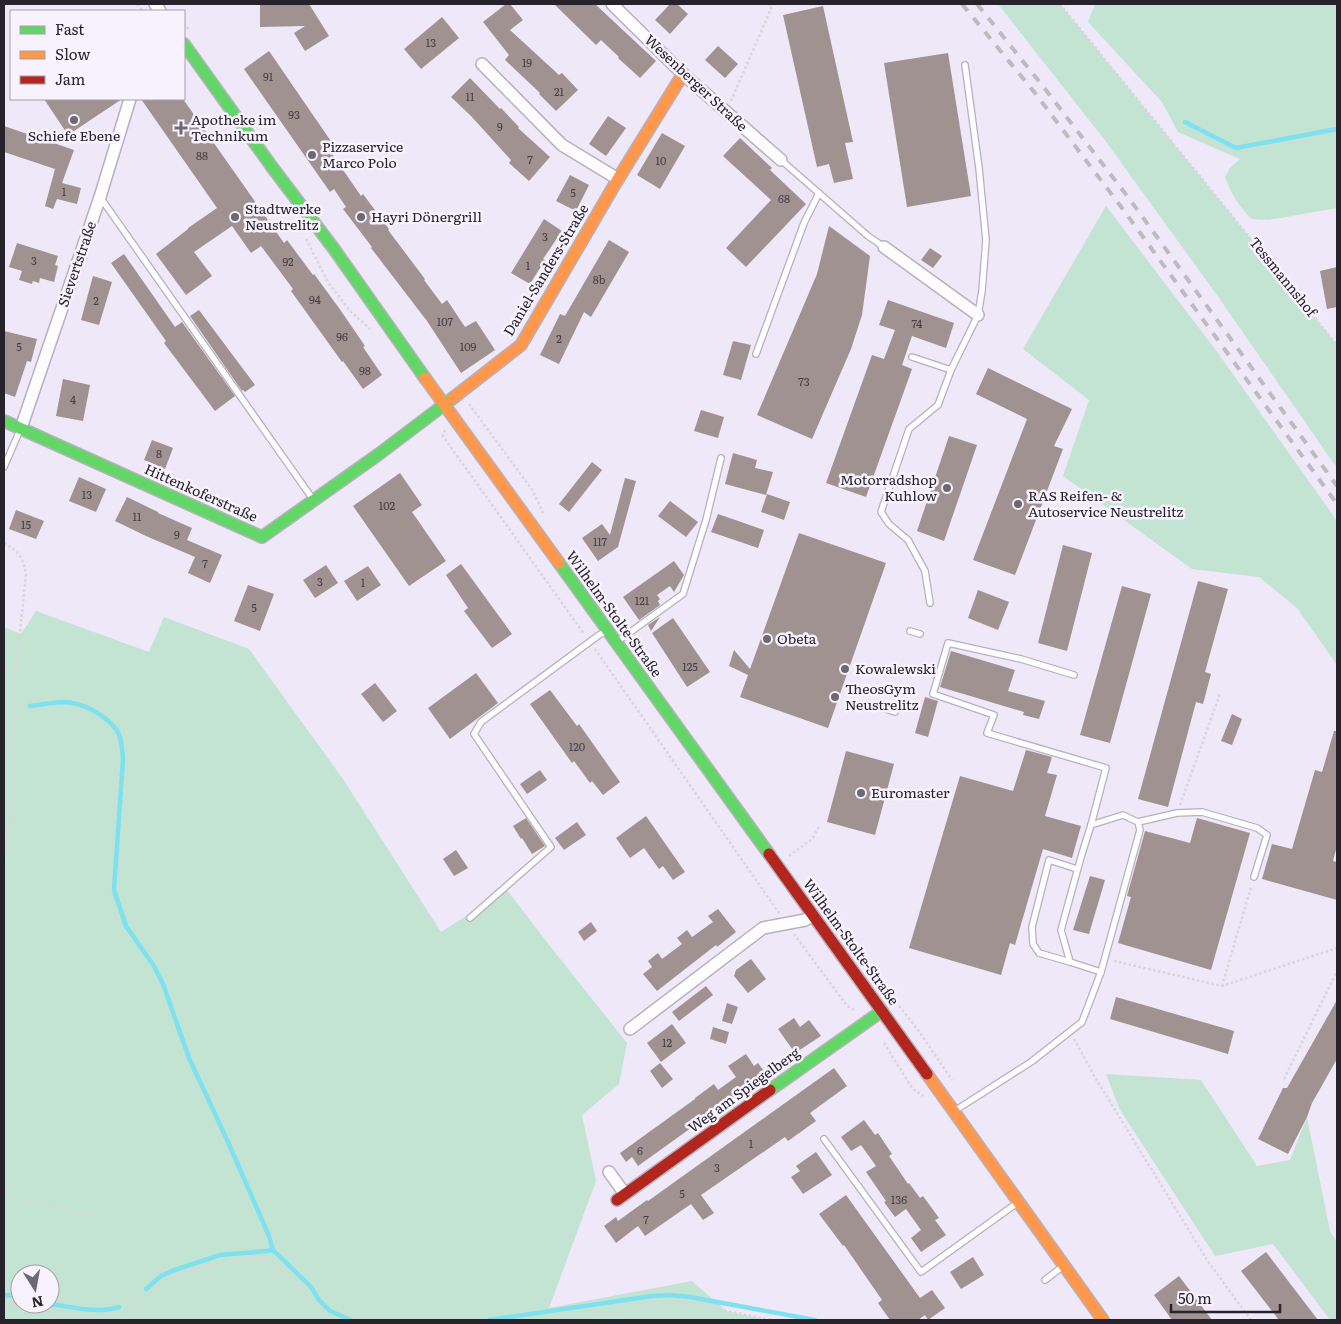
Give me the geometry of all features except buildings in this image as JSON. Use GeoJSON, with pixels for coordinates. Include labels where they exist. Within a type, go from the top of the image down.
{"type":"FeatureCollection","features":[{"type":"Feature","properties":{"kind":"street","name":"Wesenberger Straße"},"geometry":{"type":"LineString","coordinates":[[612,4],[683,74],[781,160]]}},
{"type":"Feature","properties":{"kind":"street","name":"Wilhelm-Stolte-Straße"},"geometry":{"type":"LineString","coordinates":[[185,45],[777,864],[1103,1320]]}},
{"type":"Feature","properties":{"kind":"street"},"geometry":{"type":"LineString","coordinates":[[482,64],[562,146],[618,180]]}},
{"type":"Feature","properties":{"kind":"street","name":"Daniel-Sanders-Straße"},"geometry":{"type":"LineString","coordinates":[[444,404],[521,344],[683,74]]}},
{"type":"Feature","properties":{"kind":"street","name":"Sievertstraße"},"geometry":{"type":"LineString","coordinates":[[21,428],[100,197],[130,100]]}},
{"type":"Feature","properties":{"kind":"street"},"geometry":{"type":"LineString","coordinates":[[884,247],[978,315]]}},
{"type":"Feature","properties":{"kind":"street","name":"Hittenkoferstraße"},"geometry":{"type":"LineString","coordinates":[[4,420],[262,537],[379,454],[444,404]]}},
{"type":"Feature","properties":{"kind":"street"},"geometry":{"type":"LineString","coordinates":[[630,1029],[763,928],[805,920],[813,915]]}},
{"type":"Feature","properties":{"kind":"street","name":"Weg am Spiegelberg"},"geometry":{"type":"LineString","coordinates":[[609,1172],[621,1197],[882,1011]]}},
{"type":"Feature","properties":{"kind":"lane"},"geometry":{"type":"LineString","coordinates":[[930,603],[925,571],[908,540],[889,524],[881,512],[909,429],[938,405],[951,370],[978,315],[986,240],[979,168],[965,65]]}},
{"type":"Feature","properties":{"kind":"lane"},"geometry":{"type":"LineString","coordinates":[[781,160],[868,236],[884,247]]}},
{"type":"Feature","properties":{"kind":"lane"},"geometry":{"type":"LineString","coordinates":[[756,354],[804,224],[819,193]]}},
{"type":"Feature","properties":{"kind":"lane"},"geometry":{"type":"LineString","coordinates":[[100,197],[313,500]]}},
{"type":"Feature","properties":{"kind":"lane"},"geometry":{"type":"LineString","coordinates":[[912,356],[951,370]]}},
{"type":"Feature","properties":{"kind":"lane"},"geometry":{"type":"LineString","coordinates":[[4,467],[21,428]]}},
{"type":"Feature","properties":{"kind":"lane"},"geometry":{"type":"LineString","coordinates":[[616,643],[683,594],[706,520],[721,458]]}},
{"type":"Feature","properties":{"kind":"lane"},"geometry":{"type":"LineString","coordinates":[[470,918],[551,847],[474,734],[481,722],[607,631]]}},
{"type":"Feature","properties":{"kind":"lane"},"geometry":{"type":"LineString","coordinates":[[910,631],[920,634]]}},
{"type":"Feature","properties":{"kind":"lane"},"geometry":{"type":"LineString","coordinates":[[1070,962],[1061,930],[1077,869],[1092,825],[1106,768],[987,733],[994,715],[933,694],[948,643],[1021,659],[1074,674]]}},
{"type":"Feature","properties":{"kind":"lane"},"geometry":{"type":"LineString","coordinates":[[896,668],[907,672]]}},
{"type":"Feature","properties":{"kind":"lane"},"geometry":{"type":"LineString","coordinates":[[883,708],[895,712]]}},
{"type":"Feature","properties":{"kind":"lane"},"geometry":{"type":"LineString","coordinates":[[1092,825],[1123,815],[1138,822],[1177,813],[1202,812],[1257,828],[1267,835],[1254,877]]}},
{"type":"Feature","properties":{"kind":"lane"},"geometry":{"type":"LineString","coordinates":[[954,1112],[1031,1062],[1082,1022],[1105,959],[1140,830],[1138,822]]}},
{"type":"Feature","properties":{"kind":"lane"},"geometry":{"type":"LineString","coordinates":[[1077,869],[1049,860],[1032,928],[1033,944],[1039,953],[1101,972]]}},
{"type":"Feature","properties":{"kind":"lane"},"geometry":{"type":"LineString","coordinates":[[824,1138],[921,1272],[1018,1202]]}},
{"type":"Feature","properties":{"kind":"lane"},"geometry":{"type":"LineString","coordinates":[[1045,1280],[1064,1266]]}},
{"type":"Feature","properties":{"kind":"path"},"geometry":{"type":"LineString","coordinates":[[727,112],[773,4]]}},
{"type":"Feature","properties":{"kind":"path","name":"Tessmannshof"},"geometry":{"type":"LineString","coordinates":[[1060,4],[1337,345]]}},
{"type":"Feature","properties":{"kind":"path"},"geometry":{"type":"LineString","coordinates":[[446,424],[443,436],[590,642],[786,924],[847,1006],[869,1020]]}},
{"type":"Feature","properties":{"kind":"path"},"geometry":{"type":"LineString","coordinates":[[4,543],[21,556],[26,574],[14,678],[14,785],[12,819],[4,865]]}},
{"type":"Feature","properties":{"kind":"path"},"geometry":{"type":"LineString","coordinates":[[1177,813],[1220,694]]}},
{"type":"Feature","properties":{"kind":"path"},"geometry":{"type":"LineString","coordinates":[[4,743],[13,741]]}},
{"type":"Feature","properties":{"kind":"path"},"geometry":{"type":"LineString","coordinates":[[777,864],[812,839],[820,825]]}},
{"type":"Feature","properties":{"kind":"path"},"geometry":{"type":"LineString","coordinates":[[1222,986],[1254,877]]}},
{"type":"Feature","properties":{"kind":"path"},"geometry":{"type":"LineString","coordinates":[[1105,959],[1222,986],[1337,948]]}},
{"type":"Feature","properties":{"kind":"path"},"geometry":{"type":"LineString","coordinates":[[1284,1079],[1337,971]]}},
{"type":"Feature","properties":{"kind":"path"},"geometry":{"type":"LineString","coordinates":[[1070,1032],[1209,1263],[1251,1320]]}},
{"type":"Feature","properties":{"kind":"path"},"geometry":{"type":"LineString","coordinates":[[4,1196],[94,1216]]}},
{"type":"Feature","properties":{"kind":"path"},"geometry":{"type":"LineString","coordinates":[[4,1301],[24,1310],[51,1315],[102,1319],[118,1315],[129,1309],[163,1282],[204,1266],[264,1258],[273,1261],[325,1316],[332,1320]]}},
{"type":"Feature","properties":{"kind":"path"},"geometry":{"type":"LineString","coordinates":[[552,1320],[685,1304],[773,1320]]}},
{"type":"Feature","properties":{"kind":"green space"},"geometry":{"type":"Polygon","coordinates":[[[998,4],[1060,4],[1337,345],[1337,468],[1219,298],[1104,139],[998,4]]]}},
{"type":"Feature","properties":{"kind":"green space"},"geometry":{"type":"Polygon","coordinates":[[[1095,4],[1337,4],[1337,208],[1268,220],[1252,219],[1236,200],[1225,177],[1230,168],[1240,159],[1178,132],[1162,102],[1088,22],[1095,4]]]}},
{"type":"Feature","properties":{"kind":"green space"},"geometry":{"type":"Polygon","coordinates":[[[1106,206],[1218,353],[1337,521],[1337,665],[1297,608],[1259,577],[1192,569],[1063,476],[1089,400],[1023,349],[1106,206]]]}},
{"type":"Feature","properties":{"kind":"green space"},"geometry":{"type":"Polygon","coordinates":[[[36,611],[149,652],[164,617],[249,649],[343,779],[441,932],[507,890],[627,1043],[619,1084],[582,1115],[596,1181],[549,1308],[692,1281],[726,1311],[769,1320],[4,1320],[4,627],[21,634],[36,611]]]}},
{"type":"Feature","properties":{"kind":"green space"},"geometry":{"type":"Polygon","coordinates":[[[1106,1074],[1201,1080],[1257,1166],[1290,1160],[1307,1117],[1330,1231],[1337,1242],[1337,1320],[1330,1320],[1273,1244],[1215,1256],[1120,1110],[1106,1074]]]}},
{"type":"Feature","properties":{"kind":"waterway"},"geometry":{"type":"LineString","coordinates":[[1185,122],[1236,148],[1337,129]]}},
{"type":"Feature","properties":{"kind":"waterway"},"geometry":{"type":"LineString","coordinates":[[30,706],[65,702],[86,707],[106,719],[118,732],[123,759],[114,890],[126,926],[154,966],[163,984],[189,1058],[228,1142],[269,1236],[273,1250],[311,1287],[319,1300],[330,1311],[351,1320]]}},
{"type":"Feature","properties":{"kind":"waterway"},"geometry":{"type":"LineString","coordinates":[[146,1289],[161,1276],[220,1255],[273,1250]]}},
{"type":"Feature","properties":{"kind":"waterway"},"geometry":{"type":"LineString","coordinates":[[4,1295],[10,1295]]}},
{"type":"Feature","properties":{"kind":"waterway"},"geometry":{"type":"LineString","coordinates":[[489,1320],[670,1295],[815,1320]]}},
{"type":"Feature","properties":{"kind":"waterway"},"geometry":{"type":"LineString","coordinates":[[60,1306],[94,1310],[119,1307]]}},
{"type":"Feature","properties":{"kind":"railway"},"geometry":{"type":"LineString","coordinates":[[962,4],[1035,93],[1122,208],[1337,504]]}},
{"type":"Feature","properties":{"kind":"railway"},"geometry":{"type":"LineString","coordinates":[[977,4],[1131,201],[1337,486]]}},
{"type":"Feature","properties":{"kind":"traffic: fast"},"geometry":{"type":"LineString","coordinates":[[185,45],[272,167],[334,249],[425,378]]}},
{"type":"Feature","properties":{"kind":"traffic: fast"},"geometry":{"type":"LineString","coordinates":[[4,421],[262,537],[379,454],[453,398]]}},
{"type":"Feature","properties":{"kind":"traffic: fast"},"geometry":{"type":"LineString","coordinates":[[559,563],[769,854]]}},
{"type":"Feature","properties":{"kind":"traffic: fast"},"geometry":{"type":"LineString","coordinates":[[770,1090],[882,1011]]}},
{"type":"Feature","properties":{"kind":"traffic: slow"},"geometry":{"type":"LineString","coordinates":[[453,398],[521,345],[618,179],[683,74]]}},
{"type":"Feature","properties":{"kind":"traffic: slow"},"geometry":{"type":"LineString","coordinates":[[425,378],[559,563]]}},
{"type":"Feature","properties":{"kind":"traffic: slow"},"geometry":{"type":"LineString","coordinates":[[927,1074],[1103,1320]]}},
{"type":"Feature","properties":{"kind":"traffic: jam"},"geometry":{"type":"LineString","coordinates":[[769,854],[927,1074]]}},
{"type":"Feature","properties":{"kind":"traffic: jam"},"geometry":{"type":"LineString","coordinates":[[617,1200],[770,1090]]}},
{"type":"Feature","properties":{"kind":"place","name":"Schiefe Ebene"},"geometry":{"type":"Point","coordinates":[74,120]}},
{"type":"Feature","properties":{"kind":"place","name":"Apotheke im Technikum"},"geometry":{"type":"Point","coordinates":[181,128]}},
{"type":"Feature","properties":{"kind":"place","name":"Pizzaservice Marco Polo"},"geometry":{"type":"Point","coordinates":[312,155]}},
{"type":"Feature","properties":{"kind":"place","name":"Stadtwerke Neustrelitz"},"geometry":{"type":"Point","coordinates":[235,217]}},
{"type":"Feature","properties":{"kind":"place","name":"Hayri Dönergrill"},"geometry":{"type":"Point","coordinates":[361,217]}},
{"type":"Feature","properties":{"kind":"place","name":"Motorradshop Kuhlow"},"geometry":{"type":"Point","coordinates":[947,488]}},
{"type":"Feature","properties":{"kind":"place","name":"RAS Reifen- & Autoservice Neustrelitz"},"geometry":{"type":"Point","coordinates":[1018,504]}},
{"type":"Feature","properties":{"kind":"place","name":"Obeta"},"geometry":{"type":"Point","coordinates":[767,639]}},
{"type":"Feature","properties":{"kind":"place","name":"Kowalewski"},"geometry":{"type":"Point","coordinates":[845,669]}},
{"type":"Feature","properties":{"kind":"place","name":"TheosGym Neustrelitz"},"geometry":{"type":"Point","coordinates":[835,697]}},
{"type":"Feature","properties":{"kind":"place","name":"Euromaster"},"geometry":{"type":"Point","coordinates":[861,793]}}]}
